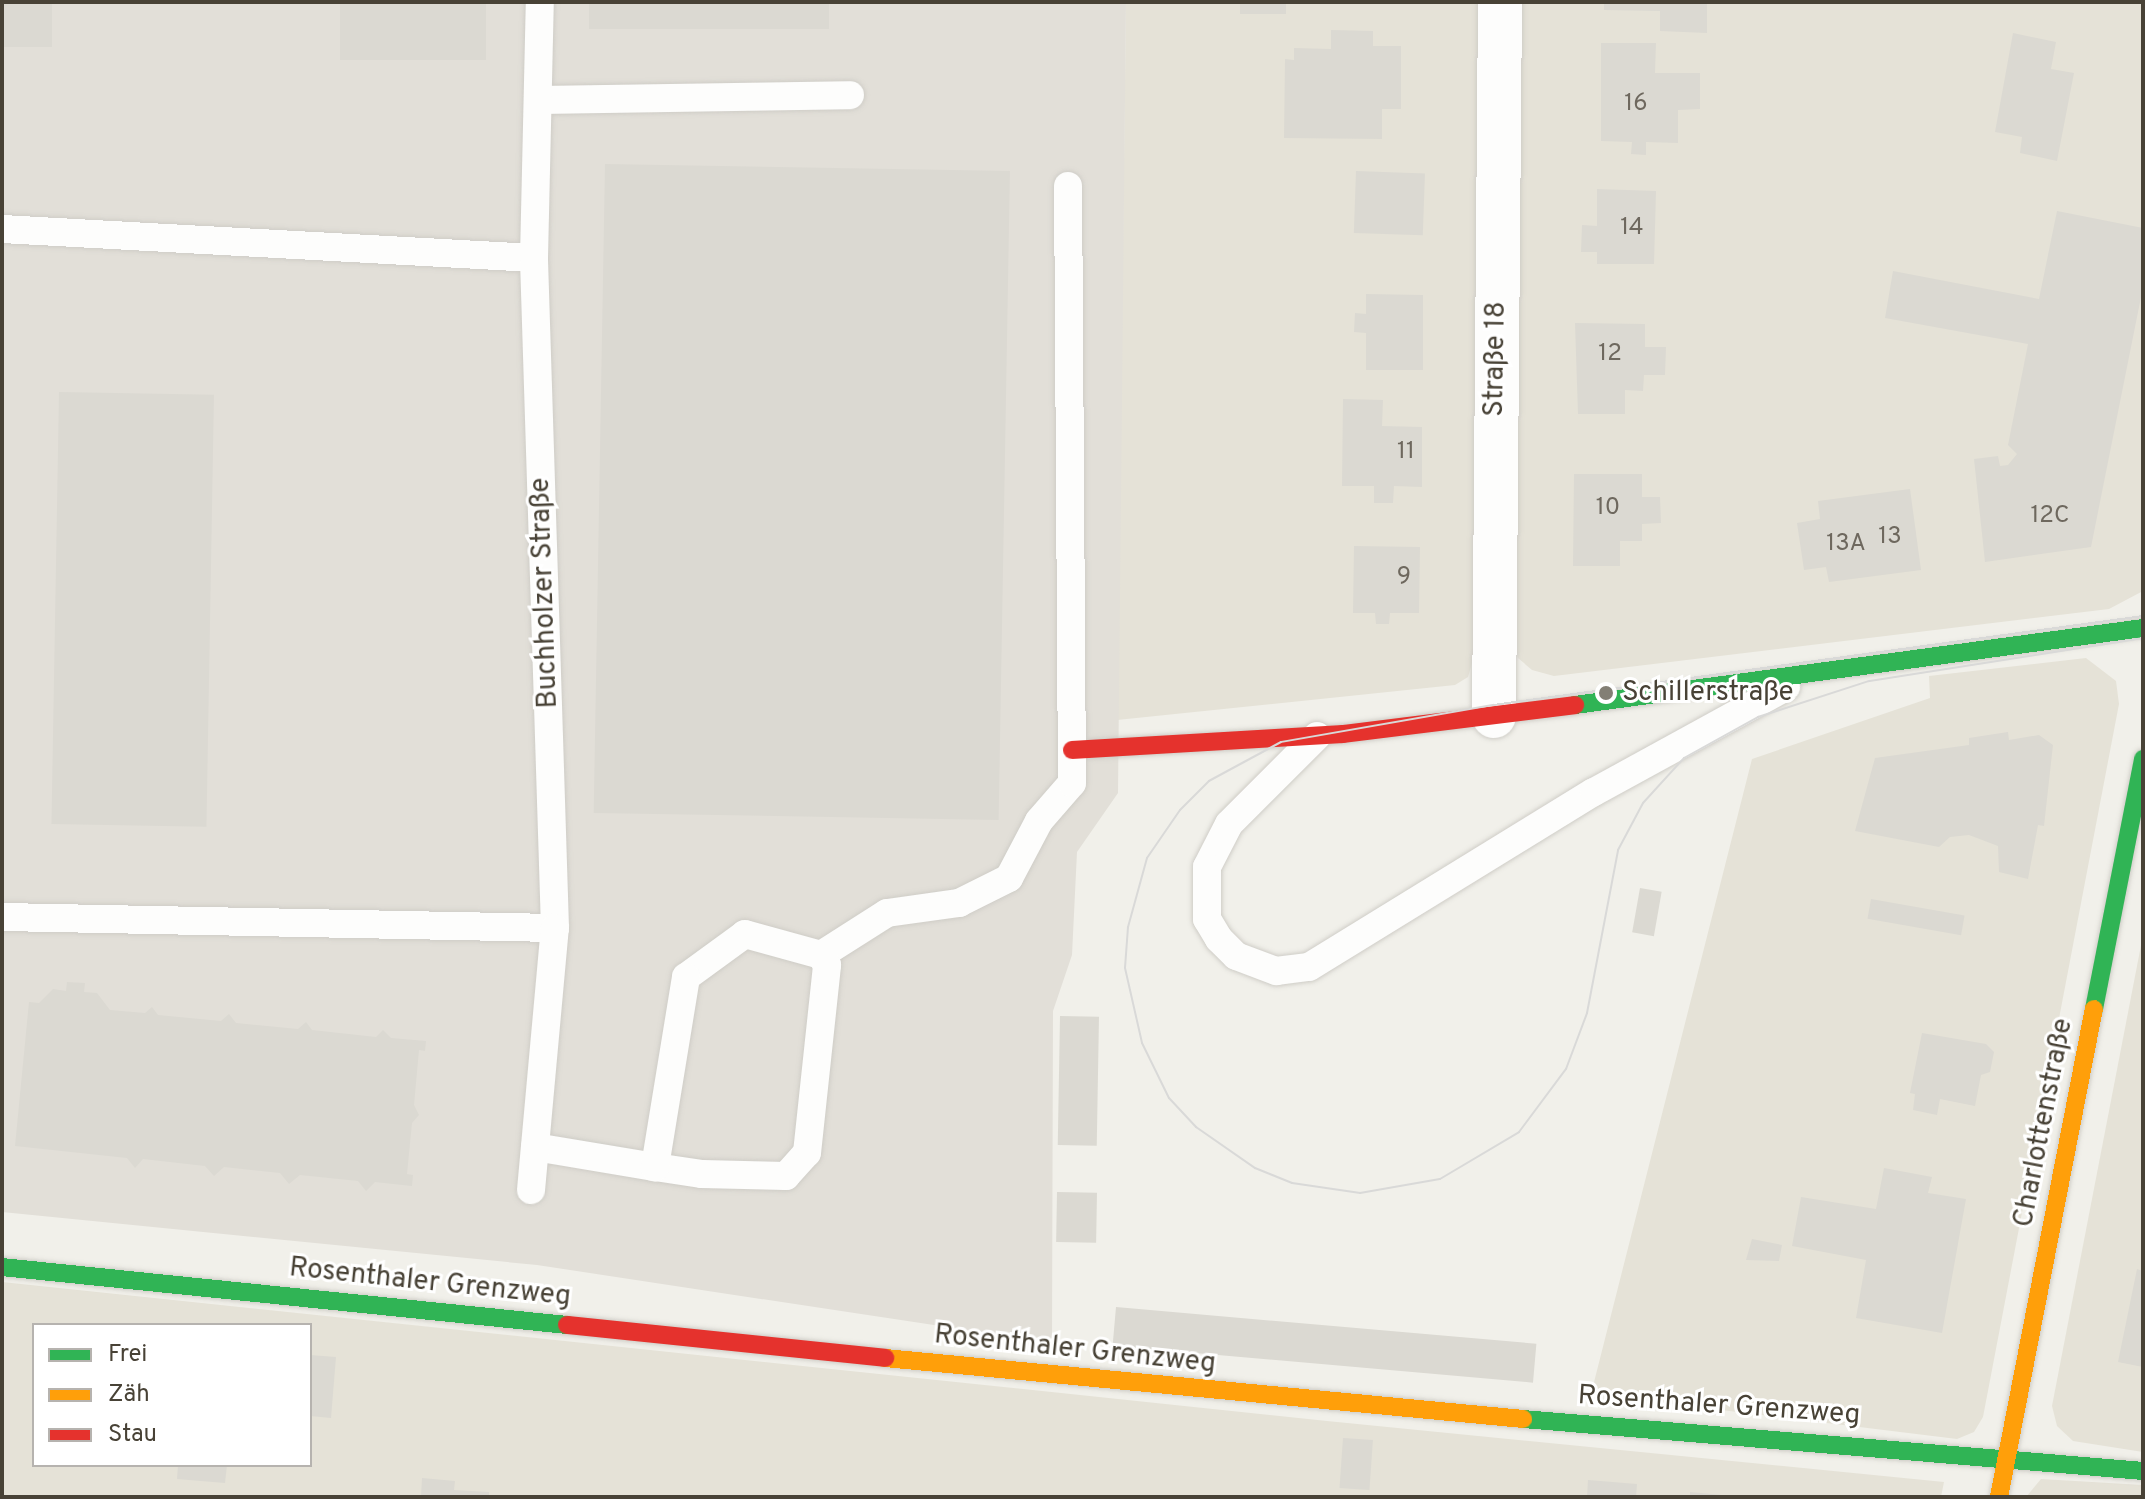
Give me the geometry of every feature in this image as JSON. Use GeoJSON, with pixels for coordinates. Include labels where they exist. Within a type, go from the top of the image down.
{"type":"FeatureCollection","features":[{"type":"Feature","properties":{"kind":"street","name":"Straße 18"},"geometry":{"type":"LineString","coordinates":[[1494,716],[1500,2]]}},
{"type":"Feature","properties":{"kind":"street"},"geometry":{"type":"LineString","coordinates":[[1072,750],[1317,736],[1494,716],[1804,677],[2143,628]]}},
{"type":"Feature","properties":{"kind":"street","name":"Charlottenstraße"},"geometry":{"type":"LineString","coordinates":[[1999,1497],[2143,759]]}},
{"type":"Feature","properties":{"kind":"street","name":"Rosenthaler Grenzweg"},"geometry":{"type":"LineString","coordinates":[[2,1267],[1328,1404],[2008,1456],[2143,1471]]}},
{"type":"Feature","properties":{"kind":"lane","name":"Buchholzer Straße"},"geometry":{"type":"LineString","coordinates":[[531,1190],[555,928],[534,258],[540,2]]}},
{"type":"Feature","properties":{"kind":"lane"},"geometry":{"type":"LineString","coordinates":[[538,100],[850,95]]}},
{"type":"Feature","properties":{"kind":"lane"},"geometry":{"type":"LineString","coordinates":[[821,955],[887,913],[959,903],[1009,878],[1039,821],[1072,783],[1068,186]]}},
{"type":"Feature","properties":{"kind":"lane"},"geometry":{"type":"LineString","coordinates":[[2,229],[534,258]]}},
{"type":"Feature","properties":{"kind":"lane"},"geometry":{"type":"LineString","coordinates":[[1317,736],[1229,824],[1207,867],[1204,901],[1219,939],[1236,956],[1276,971],[1309,967],[1594,792],[1804,677]]}},
{"type":"Feature","properties":{"kind":"lane"},"geometry":{"type":"LineString","coordinates":[[2,917],[555,928]]}},
{"type":"Feature","properties":{"kind":"lane"},"geometry":{"type":"LineString","coordinates":[[535,1147],[655,1167],[702,1174],[786,1176],[807,1153],[827,965],[821,955],[745,934],[686,977],[655,1167]]}},
{"type":"Feature","properties":{"kind":"shaded area"},"geometry":{"type":"Polygon","coordinates":[[[2,2],[1126,2],[1118,793],[1077,852],[1072,955],[1053,1011],[1052,1343],[537,1265],[2,1212],[2,2]]]}},
{"type":"Feature","properties":{"kind":"shaded area"},"geometry":{"type":"Polygon","coordinates":[[[1126,2],[1480,2],[1473,660],[1468,677],[1455,685],[1117,720],[1126,2]]]}},
{"type":"Feature","properties":{"kind":"shaded area"},"geometry":{"type":"Polygon","coordinates":[[[1519,2],[2143,2],[2143,591],[2109,609],[1554,676],[1532,670],[1518,658],[1511,641],[1519,2]]]}},
{"type":"Feature","properties":{"kind":"shaded area"},"geometry":{"type":"Polygon","coordinates":[[[2086,658],[2116,681],[2119,704],[1983,1417],[1974,1432],[1957,1439],[1591,1394],[1752,759],[1930,698],[1929,676],[2086,658]]]}},
{"type":"Feature","properties":{"kind":"shaded area"},"geometry":{"type":"Polygon","coordinates":[[[2143,935],[2143,1452],[2073,1441],[2057,1426],[2052,1406],[2143,935]]]}},
{"type":"Feature","properties":{"kind":"shaded area"},"geometry":{"type":"Polygon","coordinates":[[[2,1282],[1327,1421],[1944,1482],[1941,1497],[2,1497],[2,1282]]]}},
{"type":"Feature","properties":{"kind":"shaded area"},"geometry":{"type":"Polygon","coordinates":[[[2041,1479],[2143,1485],[2143,1497],[2026,1497],[2041,1479]]]}},
{"type":"Feature","properties":{"kind":"building"},"geometry":{"type":"Polygon","coordinates":[[[2,2],[52,2],[52,47],[2,47],[2,2]]]}},
{"type":"Feature","properties":{"kind":"building"},"geometry":{"type":"Polygon","coordinates":[[[340,2],[486,2],[486,60],[340,60],[340,2]]]}},
{"type":"Feature","properties":{"kind":"building"},"geometry":{"type":"Polygon","coordinates":[[[589,2],[829,2],[829,29],[589,29],[589,2]]]}},
{"type":"Feature","properties":{"kind":"building"},"geometry":{"type":"Polygon","coordinates":[[[1240,2],[1286,2],[1286,14],[1240,14],[1240,2]]]}},
{"type":"Feature","properties":{"kind":"building"},"geometry":{"type":"Polygon","coordinates":[[[1604,2],[1707,2],[1707,33],[1660,31],[1660,11],[1604,10],[1604,2]]]}},
{"type":"Feature","properties":{"kind":"building"},"geometry":{"type":"Polygon","coordinates":[[[1331,30],[1373,31],[1373,46],[1401,46],[1401,109],[1382,109],[1382,139],[1284,138],[1285,59],[1294,60],[1294,48],[1331,49],[1331,30]]]}},
{"type":"Feature","properties":{"kind":"building"},"geometry":{"type":"Polygon","coordinates":[[[2013,33],[2056,42],[2051,69],[2074,73],[2057,161],[2020,153],[2022,137],[1995,132],[2013,33]]]}},
{"type":"Feature","properties":{"kind":"building"},"geometry":{"type":"Polygon","coordinates":[[[1601,43],[1656,43],[1655,73],[1700,73],[1700,109],[1678,110],[1678,143],[1646,142],[1646,155],[1631,154],[1632,142],[1601,141],[1601,43]]]}},
{"type":"Feature","properties":{"kind":"building"},"geometry":{"type":"Polygon","coordinates":[[[605,164],[1010,171],[999,820],[594,813],[605,164]]]}},
{"type":"Feature","properties":{"kind":"building"},"geometry":{"type":"Polygon","coordinates":[[[1356,171],[1425,173],[1423,235],[1354,233],[1356,171]]]}},
{"type":"Feature","properties":{"kind":"building"},"geometry":{"type":"Polygon","coordinates":[[[1597,189],[1656,191],[1654,264],[1597,264],[1597,252],[1581,252],[1582,225],[1597,226],[1597,189]]]}},
{"type":"Feature","properties":{"kind":"building"},"geometry":{"type":"Polygon","coordinates":[[[2057,211],[2143,228],[2143,287],[2091,547],[1985,562],[1974,459],[1998,456],[2000,466],[2008,465],[2017,454],[2008,445],[2028,344],[1885,318],[1893,271],[2039,299],[2057,211]]]}},
{"type":"Feature","properties":{"kind":"building"},"geometry":{"type":"Polygon","coordinates":[[[1366,294],[1423,295],[1423,370],[1366,370],[1366,333],[1354,332],[1355,313],[1366,314],[1366,294]]]}},
{"type":"Feature","properties":{"kind":"building"},"geometry":{"type":"Polygon","coordinates":[[[1575,323],[1645,324],[1645,347],[1666,347],[1665,375],[1644,375],[1643,391],[1625,390],[1625,414],[1578,414],[1575,323]]]}},
{"type":"Feature","properties":{"kind":"building"},"geometry":{"type":"Polygon","coordinates":[[[59,392],[214,395],[206,827],[51,824],[59,392]]]}},
{"type":"Feature","properties":{"kind":"building"},"geometry":{"type":"Polygon","coordinates":[[[1343,399],[1383,400],[1382,426],[1422,427],[1422,487],[1394,486],[1393,503],[1374,503],[1374,486],[1342,486],[1343,399]]]}},
{"type":"Feature","properties":{"kind":"building"},"geometry":{"type":"Polygon","coordinates":[[[1574,474],[1642,474],[1642,497],[1660,497],[1661,523],[1642,524],[1642,541],[1620,541],[1620,566],[1573,566],[1574,474]]]}},
{"type":"Feature","properties":{"kind":"building"},"geometry":{"type":"Polygon","coordinates":[[[1910,489],[1921,570],[1829,582],[1826,567],[1804,570],[1797,523],[1820,519],[1818,501],[1910,489]]]}},
{"type":"Feature","properties":{"kind":"building"},"geometry":{"type":"Polygon","coordinates":[[[1354,546],[1420,547],[1419,613],[1390,613],[1389,624],[1376,624],[1375,613],[1353,613],[1354,546]]]}},
{"type":"Feature","properties":{"kind":"building"},"geometry":{"type":"Polygon","coordinates":[[[2008,732],[2009,740],[2039,735],[2053,745],[2044,826],[2038,825],[2028,879],[1999,872],[1998,846],[1969,835],[1950,837],[1939,847],[1855,831],[1875,758],[1969,745],[1969,738],[2008,732]]]}},
{"type":"Feature","properties":{"kind":"building"},"geometry":{"type":"Polygon","coordinates":[[[1640,888],[1662,892],[1654,936],[1632,932],[1640,888]]]}},
{"type":"Feature","properties":{"kind":"building"},"geometry":{"type":"Polygon","coordinates":[[[1871,899],[1965,915],[1961,935],[1868,919],[1871,899]]]}},
{"type":"Feature","properties":{"kind":"building"},"geometry":{"type":"Polygon","coordinates":[[[67,982],[85,983],[84,992],[97,993],[110,1010],[145,1013],[152,1007],[158,1015],[221,1021],[229,1014],[236,1023],[298,1029],[306,1022],[312,1030],[376,1037],[383,1030],[391,1038],[426,1041],[425,1051],[419,1050],[414,1105],[419,1115],[412,1123],[407,1174],[413,1175],[412,1186],[375,1182],[366,1191],[358,1181],[300,1175],[289,1184],[280,1173],[224,1167],[214,1176],[205,1166],[143,1159],[135,1168],[127,1158],[15,1146],[29,1002],[39,1003],[53,989],[66,991],[67,982]]]}},
{"type":"Feature","properties":{"kind":"building"},"geometry":{"type":"Polygon","coordinates":[[[1060,1016],[1099,1017],[1097,1146],[1058,1145],[1060,1016]]]}},
{"type":"Feature","properties":{"kind":"building"},"geometry":{"type":"Polygon","coordinates":[[[1922,1033],[1986,1044],[1994,1052],[1990,1072],[1981,1075],[1975,1106],[1940,1099],[1937,1115],[1913,1110],[1915,1094],[1910,1093],[1922,1033]]]}},
{"type":"Feature","properties":{"kind":"building"},"geometry":{"type":"Polygon","coordinates":[[[1884,1168],[1932,1177],[1928,1193],[1966,1199],[1942,1333],[1856,1318],[1866,1260],[1792,1246],[1801,1197],[1876,1209],[1884,1168]]]}},
{"type":"Feature","properties":{"kind":"building"},"geometry":{"type":"Polygon","coordinates":[[[1057,1192],[1097,1193],[1096,1243],[1056,1242],[1057,1192]]]}},
{"type":"Feature","properties":{"kind":"building"},"geometry":{"type":"Polygon","coordinates":[[[1752,1239],[1782,1245],[1779,1261],[1746,1260],[1752,1239]]]}},
{"type":"Feature","properties":{"kind":"building"},"geometry":{"type":"Polygon","coordinates":[[[2137,1269],[2143,1271],[2143,1367],[2118,1362],[2137,1269]]]}},
{"type":"Feature","properties":{"kind":"building"},"geometry":{"type":"Polygon","coordinates":[[[1116,1307],[1536,1344],[1533,1383],[1113,1346],[1116,1307]]]}},
{"type":"Feature","properties":{"kind":"building"},"geometry":{"type":"Polygon","coordinates":[[[312,1355],[336,1357],[331,1418],[312,1416],[312,1355]]]}},
{"type":"Feature","properties":{"kind":"building"},"geometry":{"type":"Polygon","coordinates":[[[1343,1438],[1373,1440],[1369,1490],[1340,1488],[1343,1438]]]}},
{"type":"Feature","properties":{"kind":"building"},"geometry":{"type":"Polygon","coordinates":[[[178,1467],[227,1467],[225,1483],[177,1479],[178,1467]]]}},
{"type":"Feature","properties":{"kind":"building"},"geometry":{"type":"Polygon","coordinates":[[[422,1478],[455,1481],[454,1490],[489,1492],[489,1497],[421,1497],[422,1478]]]}},
{"type":"Feature","properties":{"kind":"building"},"geometry":{"type":"Polygon","coordinates":[[[1588,1480],[1637,1484],[1636,1497],[1587,1497],[1588,1480]]]}},
{"type":"Feature","properties":{"kind":"building"},"geometry":{"type":"Polygon","coordinates":[[[1690,1492],[1722,1495],[1722,1497],[1690,1497],[1690,1492]]]}},
{"type":"Feature","properties":{"kind":"tram line"},"geometry":{"type":"LineString","coordinates":[[2143,616],[1493,705],[1281,742],[1209,781],[1180,810],[1147,858],[1128,927],[1125,968],[1142,1043],[1169,1098],[1196,1127],[1255,1168],[1292,1183],[1360,1193],[1440,1179],[1519,1132],[1566,1069],[1587,1013],[1618,850],[1643,803],[1684,758],[1758,717],[1869,681],[2143,638]]}},
{"type":"Feature","properties":{"kind":"traffic: fast"},"geometry":{"type":"LineString","coordinates":[[1575,705],[2143,628]]}},
{"type":"Feature","properties":{"kind":"traffic: fast"},"geometry":{"type":"LineString","coordinates":[[2094,1009],[2143,759]]}},
{"type":"Feature","properties":{"kind":"traffic: fast"},"geometry":{"type":"LineString","coordinates":[[2,1267],[567,1325]]}},
{"type":"Feature","properties":{"kind":"traffic: fast"},"geometry":{"type":"LineString","coordinates":[[1523,1419],[2143,1471]]}},
{"type":"Feature","properties":{"kind":"traffic: slow"},"geometry":{"type":"LineString","coordinates":[[1999,1497],[2094,1009]]}},
{"type":"Feature","properties":{"kind":"traffic: slow"},"geometry":{"type":"LineString","coordinates":[[885,1358],[1523,1419]]}},
{"type":"Feature","properties":{"kind":"traffic: jam"},"geometry":{"type":"LineString","coordinates":[[1072,750],[1343,734],[1575,705]]}},
{"type":"Feature","properties":{"kind":"traffic: jam"},"geometry":{"type":"LineString","coordinates":[[567,1325],[885,1358]]}},
{"type":"Feature","properties":{"kind":"place","name":"Schillerstraße"},"geometry":{"type":"Point","coordinates":[1606,693]}}]}
